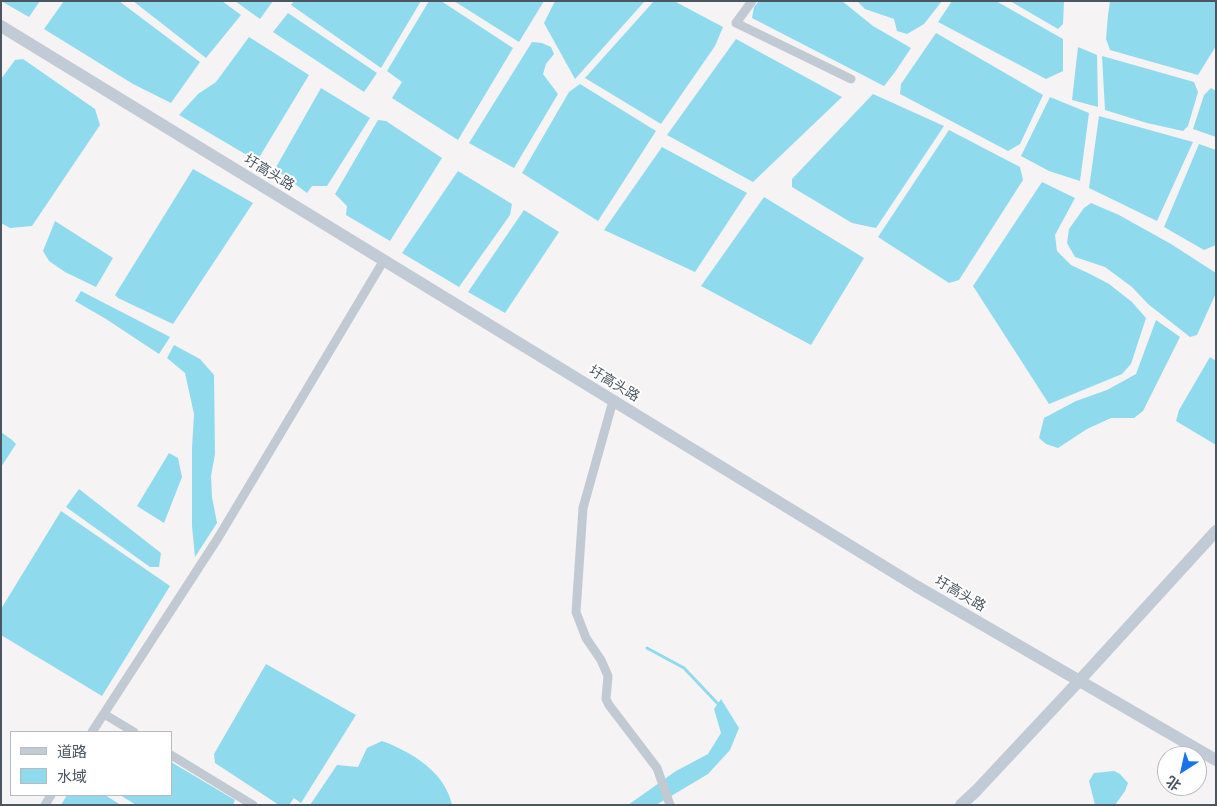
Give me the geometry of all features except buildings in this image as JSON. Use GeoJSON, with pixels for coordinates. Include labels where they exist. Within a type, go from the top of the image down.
{"type":"FeatureCollection","features":[{"type":"Feature","properties":{"kind":"street"},"geometry":{"type":"LineString","coordinates":[[752,1],[736,23],[851,79]]}},
{"type":"Feature","properties":{"kind":"street","name":"圩高头路"},"geometry":{"type":"LineString","coordinates":[[1,26],[916,586],[1216,760]]}},
{"type":"Feature","properties":{"kind":"street"},"geometry":{"type":"LineString","coordinates":[[93,731],[218,538],[384,260]]}},
{"type":"Feature","properties":{"kind":"street"},"geometry":{"type":"LineString","coordinates":[[613,401],[583,508],[576,612],[586,638],[602,660],[608,676],[606,700],[657,768],[670,803]]}},
{"type":"Feature","properties":{"kind":"street"},"geometry":{"type":"LineString","coordinates":[[961,805],[1079,681],[1216,531]]}},
{"type":"Feature","properties":{"kind":"street"},"geometry":{"type":"LineString","coordinates":[[104,714],[132,731]]}},
{"type":"Feature","properties":{"kind":"street"},"geometry":{"type":"LineString","coordinates":[[172,756],[252,805]]}},
{"type":"Feature","properties":{"kind":"water"},"geometry":{"type":"Polygon","coordinates":[[[1,1],[40,1],[29,17],[1,1]]]}},
{"type":"Feature","properties":{"kind":"water"},"geometry":{"type":"Polygon","coordinates":[[[64,1],[119,1],[200,62],[171,103],[133,84],[44,29],[64,1]]]}},
{"type":"Feature","properties":{"kind":"water"},"geometry":{"type":"Polygon","coordinates":[[[133,1],[222,1],[241,15],[206,58],[133,1]]]}},
{"type":"Feature","properties":{"kind":"water"},"geometry":{"type":"Polygon","coordinates":[[[235,1],[273,1],[260,19],[235,1]]]}},
{"type":"Feature","properties":{"kind":"water"},"geometry":{"type":"Polygon","coordinates":[[[294,1],[421,1],[381,68],[291,5],[294,1]]]}},
{"type":"Feature","properties":{"kind":"water"},"geometry":{"type":"Polygon","coordinates":[[[429,1],[441,1],[513,48],[458,140],[392,98],[402,82],[387,71],[429,1]]]}},
{"type":"Feature","properties":{"kind":"water"},"geometry":{"type":"Polygon","coordinates":[[[454,1],[544,1],[519,42],[454,1]]]}},
{"type":"Feature","properties":{"kind":"water"},"geometry":{"type":"Polygon","coordinates":[[[555,1],[645,1],[575,79],[544,23],[555,1]]]}},
{"type":"Feature","properties":{"kind":"water"},"geometry":{"type":"Polygon","coordinates":[[[654,1],[674,1],[723,27],[715,46],[661,124],[585,78],[654,1]]]}},
{"type":"Feature","properties":{"kind":"water"},"geometry":{"type":"Polygon","coordinates":[[[759,1],[842,1],[873,26],[911,48],[884,86],[752,18],[754,7],[759,1]]]}},
{"type":"Feature","properties":{"kind":"water"},"geometry":{"type":"Polygon","coordinates":[[[857,1],[942,1],[924,24],[907,34],[897,31],[894,19],[865,9],[857,1]]]}},
{"type":"Feature","properties":{"kind":"water"},"geometry":{"type":"Polygon","coordinates":[[[952,1],[996,1],[1063,39],[1063,71],[1046,79],[938,22],[952,1]]]}},
{"type":"Feature","properties":{"kind":"water"},"geometry":{"type":"Polygon","coordinates":[[[1010,1],[1064,1],[1063,24],[1058,29],[1010,1]]]}},
{"type":"Feature","properties":{"kind":"water"},"geometry":{"type":"Polygon","coordinates":[[[1110,1],[1216,1],[1216,46],[1198,75],[1110,50],[1106,39],[1110,1]]]}},
{"type":"Feature","properties":{"kind":"water"},"geometry":{"type":"Polygon","coordinates":[[[288,13],[377,73],[364,92],[273,32],[288,13]]]}},
{"type":"Feature","properties":{"kind":"water"},"geometry":{"type":"Polygon","coordinates":[[[936,33],[1043,95],[1020,144],[1008,151],[900,94],[901,84],[936,33]]]}},
{"type":"Feature","properties":{"kind":"water"},"geometry":{"type":"Polygon","coordinates":[[[249,37],[309,75],[257,161],[179,115],[198,94],[216,82],[249,37]]]}},
{"type":"Feature","properties":{"kind":"water"},"geometry":{"type":"Polygon","coordinates":[[[736,39],[842,97],[753,182],[667,135],[736,39]]]}},
{"type":"Feature","properties":{"kind":"water"},"geometry":{"type":"Polygon","coordinates":[[[532,42],[542,43],[551,47],[554,54],[546,64],[543,74],[558,94],[514,168],[469,143],[532,42]]]}},
{"type":"Feature","properties":{"kind":"water"},"geometry":{"type":"Polygon","coordinates":[[[1078,47],[1097,55],[1098,107],[1072,100],[1078,47]]]}},
{"type":"Feature","properties":{"kind":"water"},"geometry":{"type":"Polygon","coordinates":[[[1102,56],[1194,82],[1198,92],[1188,126],[1183,131],[1147,123],[1105,110],[1102,56]]]}},
{"type":"Feature","properties":{"kind":"water"},"geometry":{"type":"Polygon","coordinates":[[[23,59],[95,109],[100,125],[32,226],[10,228],[1,223],[1,79],[15,60],[23,59]]]}},
{"type":"Feature","properties":{"kind":"water"},"geometry":{"type":"Polygon","coordinates":[[[580,84],[656,131],[598,221],[522,173],[569,92],[580,84]]]}},
{"type":"Feature","properties":{"kind":"water"},"geometry":{"type":"Polygon","coordinates":[[[321,88],[370,118],[327,186],[312,186],[307,193],[275,169],[321,88]]]}},
{"type":"Feature","properties":{"kind":"water"},"geometry":{"type":"Polygon","coordinates":[[[1211,88],[1216,91],[1216,137],[1193,129],[1204,95],[1211,88]]]}},
{"type":"Feature","properties":{"kind":"water"},"geometry":{"type":"Polygon","coordinates":[[[873,94],[944,126],[876,228],[852,223],[792,187],[792,179],[873,94]]]}},
{"type":"Feature","properties":{"kind":"water"},"geometry":{"type":"Polygon","coordinates":[[[1050,97],[1089,113],[1080,181],[1049,171],[1021,156],[1050,97]]]}},
{"type":"Feature","properties":{"kind":"water"},"geometry":{"type":"Polygon","coordinates":[[[1099,116],[1193,142],[1157,221],[1089,188],[1099,116]]]}},
{"type":"Feature","properties":{"kind":"water"},"geometry":{"type":"Polygon","coordinates":[[[378,120],[386,121],[442,158],[390,241],[346,215],[347,206],[335,194],[378,120]]]}},
{"type":"Feature","properties":{"kind":"water"},"geometry":{"type":"Polygon","coordinates":[[[949,130],[1020,167],[1023,180],[959,280],[949,283],[878,237],[949,130]]]}},
{"type":"Feature","properties":{"kind":"water"},"geometry":{"type":"Polygon","coordinates":[[[1199,144],[1216,150],[1216,245],[1204,250],[1164,227],[1199,144]]]}},
{"type":"Feature","properties":{"kind":"water"},"geometry":{"type":"Polygon","coordinates":[[[662,147],[747,193],[695,272],[604,230],[662,147]]]}},
{"type":"Feature","properties":{"kind":"water"},"geometry":{"type":"Polygon","coordinates":[[[193,169],[253,203],[173,324],[115,295],[193,169]]]}},
{"type":"Feature","properties":{"kind":"water"},"geometry":{"type":"Polygon","coordinates":[[[458,171],[512,204],[510,215],[459,287],[402,253],[458,171]]]}},
{"type":"Feature","properties":{"kind":"water"},"geometry":{"type":"Polygon","coordinates":[[[1042,182],[1075,198],[1055,235],[1057,251],[1071,265],[1109,284],[1132,302],[1146,318],[1131,364],[1122,374],[1049,404],[973,286],[1042,182]]]}},
{"type":"Feature","properties":{"kind":"water"},"geometry":{"type":"Polygon","coordinates":[[[764,197],[864,258],[811,345],[701,286],[764,197]]]}},
{"type":"Feature","properties":{"kind":"water"},"geometry":{"type":"Polygon","coordinates":[[[1091,203],[1119,215],[1171,244],[1216,273],[1216,293],[1197,335],[1190,337],[1148,304],[1132,287],[1105,267],[1075,257],[1067,243],[1069,229],[1084,208],[1091,203]]]}},
{"type":"Feature","properties":{"kind":"water"},"geometry":{"type":"Polygon","coordinates":[[[524,210],[559,232],[505,313],[468,292],[524,210]]]}},
{"type":"Feature","properties":{"kind":"water"},"geometry":{"type":"Polygon","coordinates":[[[55,221],[113,258],[96,287],[65,272],[49,261],[43,251],[55,221]]]}},
{"type":"Feature","properties":{"kind":"water"},"geometry":{"type":"Polygon","coordinates":[[[81,291],[170,337],[159,354],[75,301],[81,291]]]}},
{"type":"Feature","properties":{"kind":"water"},"geometry":{"type":"Polygon","coordinates":[[[1156,320],[1180,337],[1143,411],[1134,418],[1111,418],[1087,429],[1058,448],[1046,444],[1039,438],[1044,418],[1076,401],[1107,390],[1136,374],[1156,320]]]}},
{"type":"Feature","properties":{"kind":"water"},"geometry":{"type":"Polygon","coordinates":[[[174,345],[200,359],[214,375],[215,454],[211,476],[212,497],[217,523],[195,557],[192,526],[194,414],[185,373],[167,358],[174,345]]]}},
{"type":"Feature","properties":{"kind":"water"},"geometry":{"type":"Polygon","coordinates":[[[1210,357],[1216,361],[1216,445],[1176,421],[1179,410],[1210,357]]]}},
{"type":"Feature","properties":{"kind":"water"},"geometry":{"type":"Polygon","coordinates":[[[1,432],[16,444],[1,467],[1,432]]]}},
{"type":"Feature","properties":{"kind":"water"},"geometry":{"type":"Polygon","coordinates":[[[169,453],[178,458],[182,477],[164,523],[137,506],[169,453]]]}},
{"type":"Feature","properties":{"kind":"water"},"geometry":{"type":"Polygon","coordinates":[[[79,489],[161,553],[159,567],[150,567],[66,507],[79,489]]]}},
{"type":"Feature","properties":{"kind":"water"},"geometry":{"type":"Polygon","coordinates":[[[61,511],[170,586],[102,696],[1,635],[1,609],[61,511]]]}},
{"type":"Feature","properties":{"kind":"water"},"geometry":{"type":"Polygon","coordinates":[[[266,664],[356,715],[301,803],[294,798],[289,805],[279,805],[215,763],[214,754],[266,664]]]}},
{"type":"Feature","properties":{"kind":"water"},"geometry":{"type":"Polygon","coordinates":[[[721,699],[739,728],[730,750],[708,774],[656,805],[628,805],[676,771],[708,754],[721,733],[714,709],[721,699]]]}},
{"type":"Feature","properties":{"kind":"water"},"geometry":{"type":"Polygon","coordinates":[[[382,741],[401,749],[429,768],[443,784],[452,805],[310,805],[337,765],[358,767],[367,748],[382,741]]]}},
{"type":"Feature","properties":{"kind":"water"},"geometry":{"type":"Polygon","coordinates":[[[172,763],[235,800],[233,805],[136,805],[122,796],[172,796],[172,763]]]}},
{"type":"Feature","properties":{"kind":"water"},"geometry":{"type":"Polygon","coordinates":[[[1114,771],[1120,774],[1128,783],[1125,791],[1115,805],[1095,805],[1089,781],[1094,773],[1114,771]]]}},
{"type":"Feature","properties":{"kind":"water"},"geometry":{"type":"Polygon","coordinates":[[[66,796],[107,796],[121,805],[61,805],[66,796]]]}},
{"type":"Feature","properties":{"kind":"waterway"},"geometry":{"type":"LineString","coordinates":[[647,648],[684,668],[720,706]]}}]}
